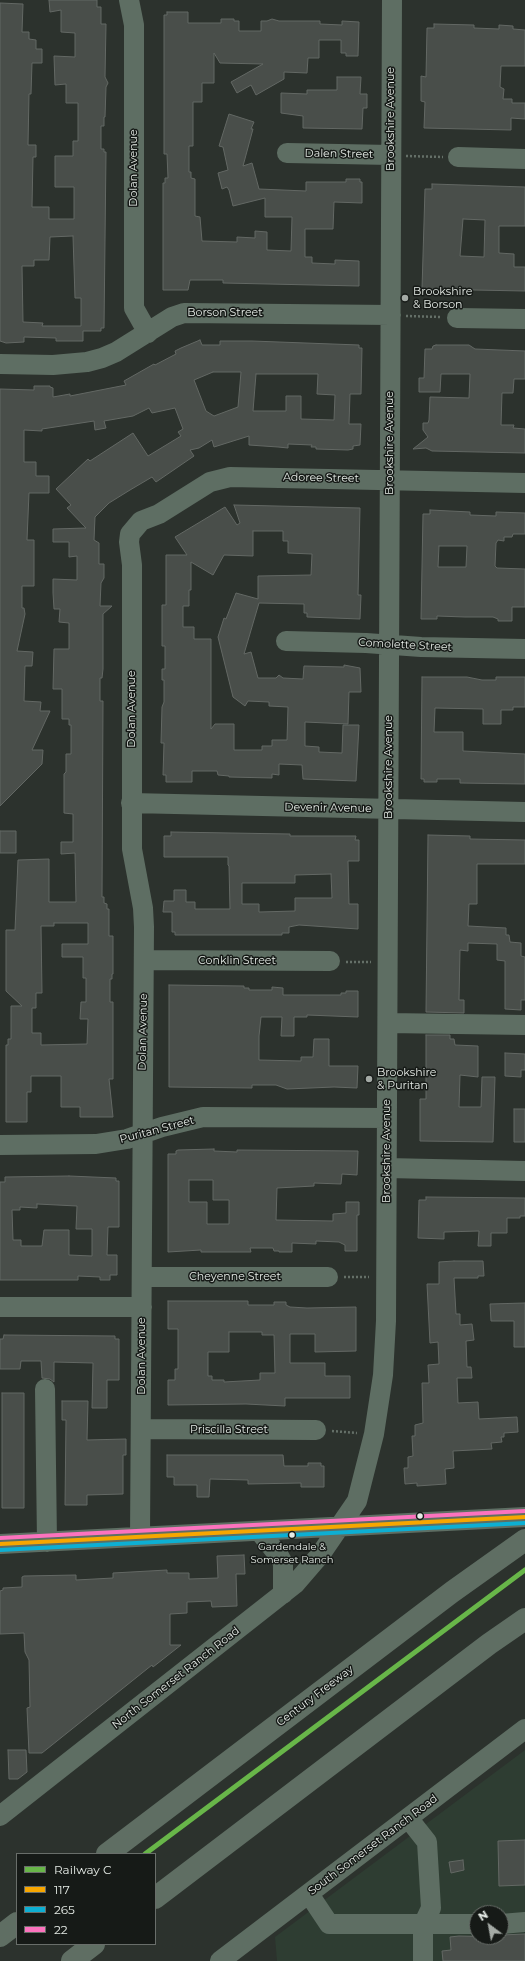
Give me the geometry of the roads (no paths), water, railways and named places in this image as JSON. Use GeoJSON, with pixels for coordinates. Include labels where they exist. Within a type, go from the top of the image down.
{"type":"FeatureCollection","features":[{"type":"Feature","properties":{"kind":"highway","name":"Century Freeway"},"geometry":{"type":"LineString","coordinates":[[108,1853],[452,1592],[525,1540]]}},
{"type":"Feature","properties":{"kind":"highway"},"geometry":{"type":"LineString","coordinates":[[156,1897],[489,1644],[525,1619]]}},
{"type":"Feature","properties":{"kind":"highway"},"geometry":{"type":"LineString","coordinates":[[0,1936],[16,1924]]}},
{"type":"Feature","properties":{"kind":"highway"},"geometry":{"type":"LineString","coordinates":[[72,1961],[93,1945]]}},
{"type":"Feature","properties":{"kind":"street","name":"Dolan Avenue"},"geometry":{"type":"LineString","coordinates":[[129,0],[134,25],[134,308],[148,333]]}},
{"type":"Feature","properties":{"kind":"street","name":"Brookshire Avenue"},"geometry":{"type":"LineString","coordinates":[[340,1527],[356,1501],[374,1434],[383,1375],[387,1277],[392,0]]}},
{"type":"Feature","properties":{"kind":"street","name":"Dalen Street"},"geometry":{"type":"LineString","coordinates":[[287,153],[391,155]]}},
{"type":"Feature","properties":{"kind":"street"},"geometry":{"type":"LineString","coordinates":[[458,157],[525,158]]}},
{"type":"Feature","properties":{"kind":"street","name":"Borson Street"},"geometry":{"type":"LineString","coordinates":[[0,364],[53,365],[88,362],[116,352],[172,317],[184,313],[391,315]]}},
{"type":"Feature","properties":{"kind":"street"},"geometry":{"type":"LineString","coordinates":[[457,318],[525,319]]}},
{"type":"Feature","properties":{"kind":"street","name":"Adoree Street"},"geometry":{"type":"LineString","coordinates":[[132,530],[141,521],[159,514],[210,482],[236,476],[525,483]]}},
{"type":"Feature","properties":{"kind":"street","name":"Dolan Avenue"},"geometry":{"type":"LineString","coordinates":[[132,530],[129,542],[132,565],[132,849],[143,908],[144,960],[142,1134],[143,1277],[140,1536]]}},
{"type":"Feature","properties":{"kind":"street","name":"Comolette Street"},"geometry":{"type":"LineString","coordinates":[[286,641],[525,649]]}},
{"type":"Feature","properties":{"kind":"street","name":"Devenir Avenue"},"geometry":{"type":"LineString","coordinates":[[132,804],[525,812]]}},
{"type":"Feature","properties":{"kind":"street","name":"Conklin Street"},"geometry":{"type":"LineString","coordinates":[[144,960],[330,961]]}},
{"type":"Feature","properties":{"kind":"street"},"geometry":{"type":"LineString","coordinates":[[388,1023],[525,1025]]}},
{"type":"Feature","properties":{"kind":"street","name":"Puritan Street"},"geometry":{"type":"LineString","coordinates":[[0,1145],[96,1144],[127,1139],[162,1126],[203,1117],[387,1118]]}},
{"type":"Feature","properties":{"kind":"street"},"geometry":{"type":"LineString","coordinates":[[387,1168],[525,1171]]}},
{"type":"Feature","properties":{"kind":"street","name":"Cheyenne Street"},"geometry":{"type":"LineString","coordinates":[[143,1277],[328,1277]]}},
{"type":"Feature","properties":{"kind":"street"},"geometry":{"type":"LineString","coordinates":[[0,1307],[142,1307]]}},
{"type":"Feature","properties":{"kind":"street"},"geometry":{"type":"LineString","coordinates":[[45,1389],[47,1542]]}},
{"type":"Feature","properties":{"kind":"street","name":"Priscilla Street"},"geometry":{"type":"LineString","coordinates":[[141,1429],[316,1430]]}},
{"type":"Feature","properties":{"kind":"street"},"geometry":{"type":"LineString","coordinates":[[0,1544],[140,1536],[260,1532],[525,1517]]}},
{"type":"Feature","properties":{"kind":"street","name":"North Somerset Ranch Road"},"geometry":{"type":"LineString","coordinates":[[0,1816],[295,1584],[340,1527]]}},
{"type":"Feature","properties":{"kind":"street"},"geometry":{"type":"LineString","coordinates":[[260,1532],[279,1556],[283,1564],[283,1594]]}},
{"type":"Feature","properties":{"kind":"street","name":"South Somerset Ranch Road"},"geometry":{"type":"LineString","coordinates":[[220,1961],[240,1955],[308,1894],[523,1731]]}},
{"type":"Feature","properties":{"kind":"street"},"geometry":{"type":"LineString","coordinates":[[408,1818],[427,1842],[431,1908],[423,1924],[423,1961]]}},
{"type":"Feature","properties":{"kind":"street"},"geometry":{"type":"LineString","coordinates":[[308,1894],[329,1924],[469,1924]]}},
{"type":"Feature","properties":{"kind":"street"},"geometry":{"type":"LineString","coordinates":[[509,1923],[525,1922]]}},
{"type":"Feature","properties":{"kind":"rail line","name":"C"},"geometry":{"type":"LineString","coordinates":[[146,1853],[525,1570]]}},
{"type":"Feature","properties":{"kind":"place","name":"Brookshire & Borson"},"geometry":{"type":"Point","coordinates":[405,298]}},
{"type":"Feature","properties":{"kind":"place","name":"Brookshire & Puritan"},"geometry":{"type":"Point","coordinates":[369,1079]}},
{"type":"Feature","properties":{"kind":"place","name":"Gardendale & Somerset Ranch"},"geometry":{"type":"Point","coordinates":[292,1535]}}]}
